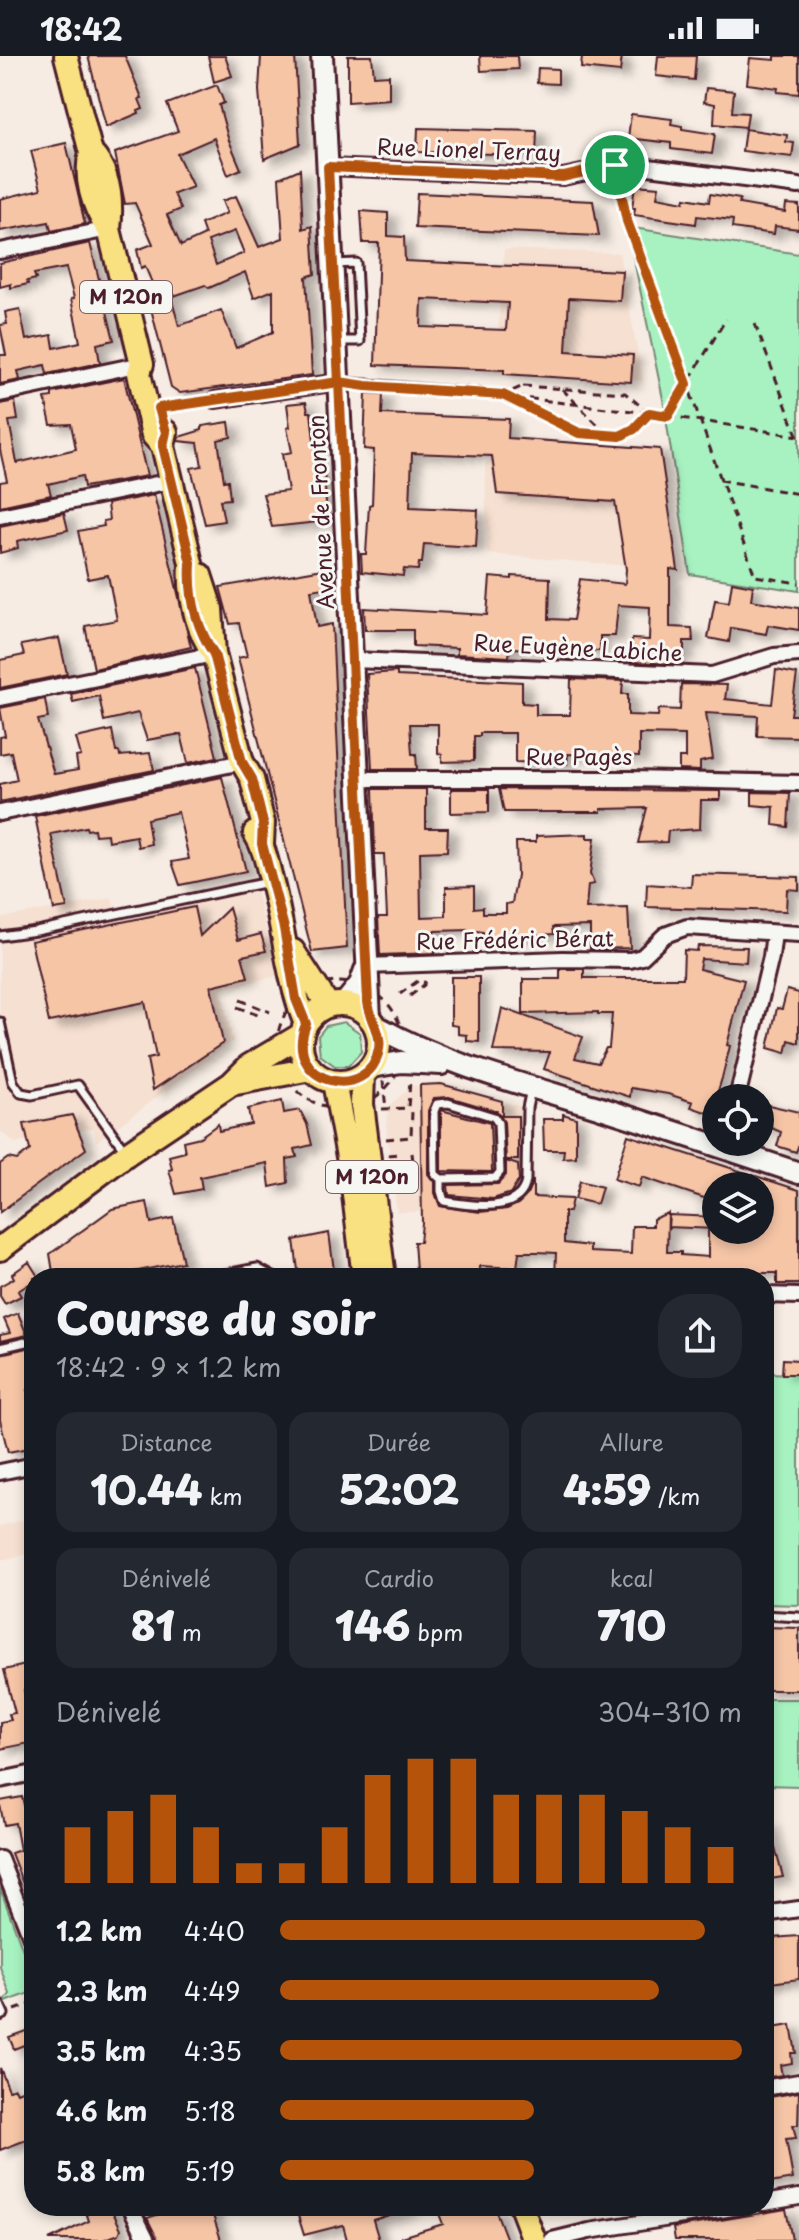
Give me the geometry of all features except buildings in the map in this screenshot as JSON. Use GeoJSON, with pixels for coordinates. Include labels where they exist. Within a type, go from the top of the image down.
{"type":"FeatureCollection","features":[{"type":"Feature","properties":{"kind":"main road","name":"M 120n"},"geometry":{"type":"LineString","coordinates":[[66,57],[91,153],[102,164],[111,207],[109,229],[142,364],[139,373],[153,435],[163,446]]}},
{"type":"Feature","properties":{"kind":"main road","name":"M 120n"},"geometry":{"type":"LineString","coordinates":[[142,364],[150,371],[166,432],[163,446],[191,563],[202,578],[211,609],[214,654],[242,762],[252,779],[263,823],[262,844],[284,928],[304,1029]]}},
{"type":"Feature","properties":{"kind":"main road","name":"M 120n"},"geometry":{"type":"LineString","coordinates":[[284,928],[300,964],[336,1005]]}},
{"type":"Feature","properties":{"kind":"main road"},"geometry":{"type":"LineString","coordinates":[[0,1249],[128,1153],[231,1084],[249,1066],[304,1029],[312,1016],[336,1005],[355,1007],[373,1022],[380,1046],[367,1071],[353,1080],[334,1082],[323,1079],[311,1069],[302,1053],[304,1029]]}},
{"type":"Feature","properties":{"kind":"main road"},"geometry":{"type":"LineString","coordinates":[[231,1084],[311,1069]]}},
{"type":"Feature","properties":{"kind":"main road","name":"M 120n"},"geometry":{"type":"LineString","coordinates":[[367,1071],[362,1104],[383,1268]]}},
{"type":"Feature","properties":{"kind":"main road","name":"M 120n"},"geometry":{"type":"LineString","coordinates":[[334,1082],[352,1178],[363,1268]]}},
{"type":"Feature","properties":{"kind":"main road"},"geometry":{"type":"LineString","coordinates":[[525,2216],[534,2240]]}},
{"type":"Feature","properties":{"kind":"main road"},"geometry":{"type":"LineString","coordinates":[[539,2216],[550,2240]]}},
{"type":"Feature","properties":{"kind":"street","name":"Avenue de Fronton"},"geometry":{"type":"LineString","coordinates":[[322,56],[366,966],[373,1022]]}},
{"type":"Feature","properties":{"kind":"street","name":"Rue Lionel Terray"},"geometry":{"type":"LineString","coordinates":[[328,167],[563,177],[625,164],[799,186]]}},
{"type":"Feature","properties":{"kind":"street"},"geometry":{"type":"LineString","coordinates":[[0,251],[109,229]]}},
{"type":"Feature","properties":{"kind":"street"},"geometry":{"type":"LineString","coordinates":[[0,394],[142,364]]}},
{"type":"Feature","properties":{"kind":"street"},"geometry":{"type":"LineString","coordinates":[[215,400],[339,382]]}},
{"type":"Feature","properties":{"kind":"street"},"geometry":{"type":"LineString","coordinates":[[0,516],[171,481]]}},
{"type":"Feature","properties":{"kind":"street"},"geometry":{"type":"LineString","coordinates":[[0,698],[214,654]]}},
{"type":"Feature","properties":{"kind":"street","name":"Rue Eugène Labiche"},"geometry":{"type":"LineString","coordinates":[[353,660],[700,675],[725,672],[774,656],[799,654]]}},
{"type":"Feature","properties":{"kind":"street"},"geometry":{"type":"LineString","coordinates":[[0,813],[242,762]]}},
{"type":"Feature","properties":{"kind":"street","name":"Rue Pagès"},"geometry":{"type":"LineString","coordinates":[[358,779],[632,779],[799,783]]}},
{"type":"Feature","properties":{"kind":"street","name":"Rue Frédéric Bérat"},"geometry":{"type":"LineString","coordinates":[[366,966],[562,959],[630,960],[642,957],[665,935],[687,927],[799,934]]}},
{"type":"Feature","properties":{"kind":"street"},"geometry":{"type":"LineString","coordinates":[[740,1084],[774,933]]}},
{"type":"Feature","properties":{"kind":"street"},"geometry":{"type":"LineString","coordinates":[[336,1005],[360,984],[366,966]]}},
{"type":"Feature","properties":{"kind":"street"},"geometry":{"type":"LineString","coordinates":[[373,1022],[408,1043],[461,1066],[702,1138]]}},
{"type":"Feature","properties":{"kind":"street"},"geometry":{"type":"LineString","coordinates":[[367,1071],[421,1062],[461,1066]]}},
{"type":"Feature","properties":{"kind":"street"},"geometry":{"type":"LineString","coordinates":[[755,1156],[799,1173]]}},
{"type":"Feature","properties":{"kind":"street"},"geometry":{"type":"LineString","coordinates":[[774,1295],[799,1296]]}},
{"type":"Feature","properties":{"kind":"street"},"geometry":{"type":"LineString","coordinates":[[0,1472],[24,1467]]}},
{"type":"Feature","properties":{"kind":"street"},"geometry":{"type":"LineString","coordinates":[[0,1780],[24,1775]]}},
{"type":"Feature","properties":{"kind":"street"},"geometry":{"type":"LineString","coordinates":[[0,1859],[24,1920]]}},
{"type":"Feature","properties":{"kind":"street"},"geometry":{"type":"LineString","coordinates":[[774,1913],[799,1909]]}},
{"type":"Feature","properties":{"kind":"street"},"geometry":{"type":"LineString","coordinates":[[774,2086],[799,2082]]}},
{"type":"Feature","properties":{"kind":"street"},"geometry":{"type":"LineString","coordinates":[[774,2201],[799,2197]]}},
{"type":"Feature","properties":{"kind":"street"},"geometry":{"type":"LineString","coordinates":[[134,2216],[145,2240]]}},
{"type":"Feature","properties":{"kind":"street"},"geometry":{"type":"LineString","coordinates":[[550,2240],[683,2216]]}},
{"type":"Feature","properties":{"kind":"lane"},"geometry":{"type":"LineString","coordinates":[[339,382],[503,395]]}},
{"type":"Feature","properties":{"kind":"lane"},"geometry":{"type":"LineString","coordinates":[[0,936],[272,882]]}},
{"type":"Feature","properties":{"kind":"lane"},"geometry":{"type":"LineString","coordinates":[[0,1022],[13,1082],[21,1093],[32,1095],[78,1085],[128,1153]]}},
{"type":"Feature","properties":{"kind":"lane"},"geometry":{"type":"LineString","coordinates":[[441,1179],[444,1201],[458,1204],[506,1203],[517,1200],[525,1192],[527,1108],[531,1087]]}},
{"type":"Feature","properties":{"kind":"lane"},"geometry":{"type":"LineString","coordinates":[[448,1103],[494,1117],[498,1123],[500,1172],[495,1178],[441,1179],[435,1174],[434,1111],[437,1104],[448,1103]]}},
{"type":"Feature","properties":{"kind":"lane"},"geometry":{"type":"LineString","coordinates":[[0,1348],[24,1342]]}},
{"type":"Feature","properties":{"kind":"lane"},"geometry":{"type":"LineString","coordinates":[[774,1616],[799,1617]]}},
{"type":"Feature","properties":{"kind":"lane"},"geometry":{"type":"LineString","coordinates":[[0,2005],[2,2015]]}},
{"type":"Feature","properties":{"kind":"path"},"geometry":{"type":"LineString","coordinates":[[615,165],[627,221],[755,576],[799,583]]}},
{"type":"Feature","properties":{"kind":"path"},"geometry":{"type":"LineString","coordinates":[[668,416],[726,319]]}},
{"type":"Feature","properties":{"kind":"path"},"geometry":{"type":"LineString","coordinates":[[755,324],[798,437]]}},
{"type":"Feature","properties":{"kind":"path"},"geometry":{"type":"LineString","coordinates":[[503,395],[523,386],[625,393],[649,413]]}},
{"type":"Feature","properties":{"kind":"path"},"geometry":{"type":"LineString","coordinates":[[562,389],[609,435]]}},
{"type":"Feature","properties":{"kind":"path"},"geometry":{"type":"LineString","coordinates":[[503,395],[700,420],[798,437]]}},
{"type":"Feature","properties":{"kind":"path"},"geometry":{"type":"LineString","coordinates":[[503,395],[579,433],[620,436],[634,429],[649,413]]}},
{"type":"Feature","properties":{"kind":"path"},"geometry":{"type":"LineString","coordinates":[[159,408],[215,400]]}},
{"type":"Feature","properties":{"kind":"path"},"geometry":{"type":"LineString","coordinates":[[720,480],[799,494]]}},
{"type":"Feature","properties":{"kind":"path"},"geometry":{"type":"LineString","coordinates":[[410,996],[424,985],[427,964]]}},
{"type":"Feature","properties":{"kind":"path"},"geometry":{"type":"LineString","coordinates":[[400,994],[417,980]]}},
{"type":"Feature","properties":{"kind":"path"},"geometry":{"type":"LineString","coordinates":[[376,992],[392,1009],[401,1031]]}},
{"type":"Feature","properties":{"kind":"path"},"geometry":{"type":"LineString","coordinates":[[240,1000],[270,1012]]}},
{"type":"Feature","properties":{"kind":"path"},"geometry":{"type":"LineString","coordinates":[[237,1007],[260,1016]]}},
{"type":"Feature","properties":{"kind":"path"},"geometry":{"type":"LineString","coordinates":[[371,1100],[389,1084],[398,1069]]}},
{"type":"Feature","properties":{"kind":"path"},"geometry":{"type":"LineString","coordinates":[[408,1108],[410,1073]]}},
{"type":"Feature","properties":{"kind":"path"},"geometry":{"type":"LineString","coordinates":[[288,1082],[308,1099],[331,1107]]}},
{"type":"Feature","properties":{"kind":"path"},"geometry":{"type":"LineString","coordinates":[[411,1137],[412,1111]]}},
{"type":"Feature","properties":{"kind":"path"},"geometry":{"type":"LineString","coordinates":[[412,1153],[416,1188]]}},
{"type":"Feature","properties":{"kind":"path"},"geometry":{"type":"LineString","coordinates":[[2,2015],[24,2007]]}},
{"type":"Feature","properties":{"kind":"shaded area"},"geometry":{"type":"Polygon","coordinates":[[[504,249],[619,253],[643,381],[495,373],[504,249]]]}},
{"type":"Feature","properties":{"kind":"shaded area"},"geometry":{"type":"Polygon","coordinates":[[[522,439],[660,449],[678,570],[487,554],[485,464],[522,439]]]}},
{"type":"Feature","properties":{"kind":"shaded area"},"geometry":{"type":"Polygon","coordinates":[[[254,881],[277,976],[221,989],[233,1041],[96,1142],[94,1128],[15,1143],[0,1131],[0,918],[112,898],[115,911],[254,881]]]}},
{"type":"Feature","properties":{"kind":"shaded area"},"geometry":{"type":"Polygon","coordinates":[[[441,1084],[533,1110],[533,1210],[397,1212],[386,1125],[388,1114],[392,1103],[413,1086],[441,1084]]]}},
{"type":"Feature","properties":{"kind":"shaded area"},"geometry":{"type":"Polygon","coordinates":[[[24,1520],[24,1555],[0,1560],[0,1526],[24,1520]]]}},
{"type":"Feature","properties":{"kind":"green space"},"geometry":{"type":"Polygon","coordinates":[[[627,227],[799,254],[799,591],[690,574],[663,399],[627,227]]]}},
{"type":"Feature","properties":{"kind":"green space"},"geometry":{"type":"Polygon","coordinates":[[[344,1022],[360,1033],[361,1052],[348,1066],[335,1066],[320,1055],[318,1036],[326,1026],[344,1022]]]}},
{"type":"Feature","properties":{"kind":"green space"},"geometry":{"type":"Polygon","coordinates":[[[774,1373],[799,1374],[799,1605],[774,1604],[774,1373]]]}},
{"type":"Feature","properties":{"kind":"green space"},"geometry":{"type":"Polygon","coordinates":[[[774,1699],[799,1699],[799,1786],[774,1785],[774,1699]]]}},
{"type":"Feature","properties":{"kind":"green space"},"geometry":{"type":"Polygon","coordinates":[[[0,1888],[24,1953],[24,1995],[3,2003],[10,1994],[0,1967],[0,1888]]]}},
{"type":"Feature","properties":{"kind":"route"},"geometry":{"type":"LineString","coordinates":[[615,165],[563,177],[328,167],[339,382],[159,408],[166,432],[163,446],[191,563],[190,581],[195,612],[214,654],[242,762],[252,779],[263,823],[262,844],[284,928],[296,999],[306,1024],[301,1035],[302,1053],[305,1062],[323,1079],[342,1082],[363,1075],[376,1061],[380,1046],[368,1002],[339,382],[503,395],[579,433],[620,436],[634,429],[649,413],[668,416],[687,384],[627,221],[615,165]]}}]}
